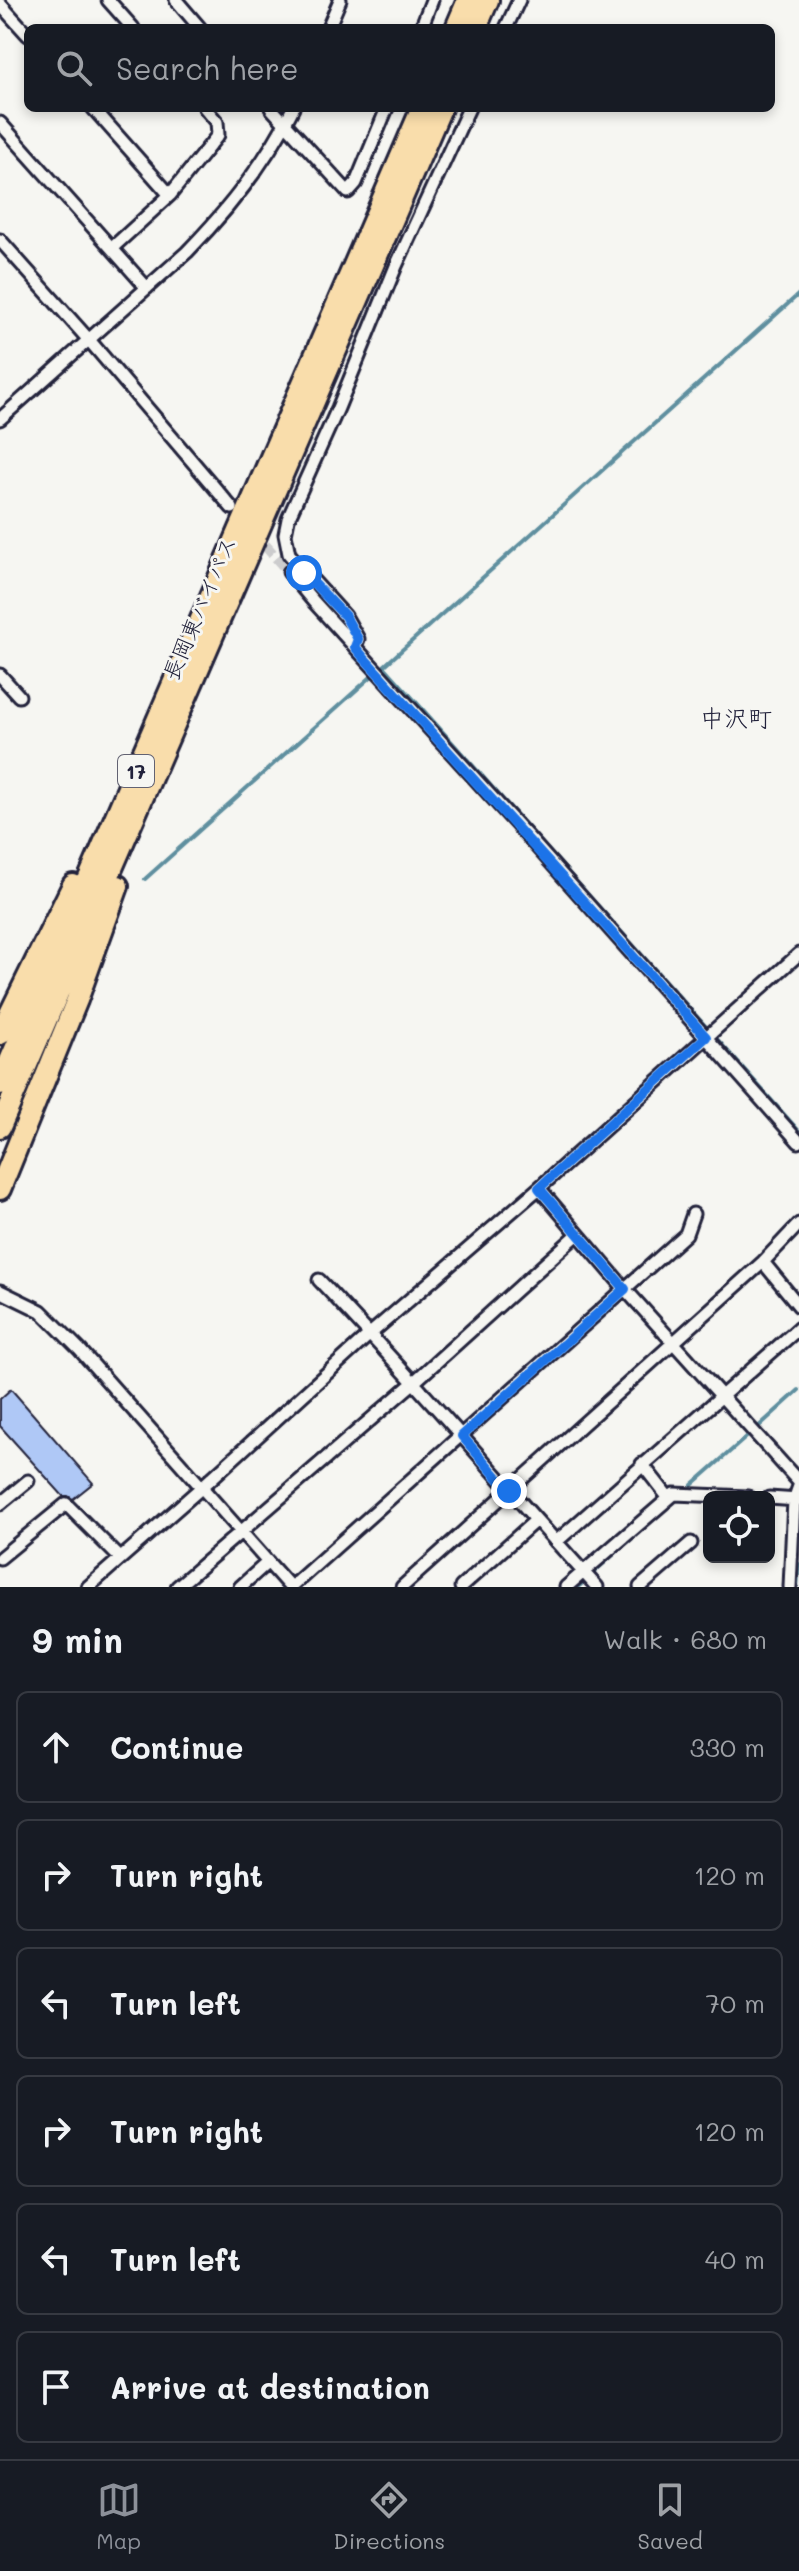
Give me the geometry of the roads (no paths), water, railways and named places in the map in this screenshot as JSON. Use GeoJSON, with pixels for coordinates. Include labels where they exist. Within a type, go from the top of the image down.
{"type":"FeatureCollection","features":[{"type":"Feature","properties":{"kind":"highway"},"geometry":{"type":"LineString","coordinates":[[458,24],[468,0]]}},
{"type":"Feature","properties":{"kind":"highway"},"geometry":{"type":"LineString","coordinates":[[478,24],[488,0]]}},
{"type":"Feature","properties":{"kind":"highway","name":"長岡東バイパス"},"geometry":{"type":"LineString","coordinates":[[0,1084],[420,112]]}},
{"type":"Feature","properties":{"kind":"highway","name":"長岡東バイパス"},"geometry":{"type":"LineString","coordinates":[[0,1127],[439,112]]}},
{"type":"Feature","properties":{"kind":"highway","name":"17"},"geometry":{"type":"LineString","coordinates":[[0,1034],[76,880],[166,672],[271,457]]}},
{"type":"Feature","properties":{"kind":"highway","name":"17"},"geometry":{"type":"LineString","coordinates":[[1,1190],[77,1000],[191,687]]}},
{"type":"Feature","properties":{"kind":"street"},"geometry":{"type":"LineString","coordinates":[[108,0],[129,24]]}},
{"type":"Feature","properties":{"kind":"street"},"geometry":{"type":"LineString","coordinates":[[176,0],[197,24]]}},
{"type":"Feature","properties":{"kind":"street"},"geometry":{"type":"LineString","coordinates":[[330,24],[340,0]]}},
{"type":"Feature","properties":{"kind":"street"},"geometry":{"type":"LineString","coordinates":[[423,24],[432,0]]}},
{"type":"Feature","properties":{"kind":"street"},"geometry":{"type":"LineString","coordinates":[[508,24],[519,0]]}},
{"type":"Feature","properties":{"kind":"street"},"geometry":{"type":"LineString","coordinates":[[0,4],[24,31]]}},
{"type":"Feature","properties":{"kind":"street"},"geometry":{"type":"LineString","coordinates":[[97,112],[170,195]]}},
{"type":"Feature","properties":{"kind":"street"},"geometry":{"type":"LineString","coordinates":[[112,248],[170,195],[218,135],[217,122],[208,112]]}},
{"type":"Feature","properties":{"kind":"street"},"geometry":{"type":"LineString","coordinates":[[274,112],[348,192],[356,183],[385,112]]}},
{"type":"Feature","properties":{"kind":"street"},"geometry":{"type":"LineString","coordinates":[[0,419],[187,252],[236,199],[258,169],[291,112]]}},
{"type":"Feature","properties":{"kind":"street"},"geometry":{"type":"LineString","coordinates":[[355,647],[358,639],[345,616],[289,554],[285,534],[288,519],[338,408],[396,266],[467,112]]}},
{"type":"Feature","properties":{"kind":"street"},"geometry":{"type":"LineString","coordinates":[[0,123],[147,288]]}},
{"type":"Feature","properties":{"kind":"street"},"geometry":{"type":"LineString","coordinates":[[0,240],[232,508]]}},
{"type":"Feature","properties":{"kind":"street"},"geometry":{"type":"LineString","coordinates":[[289,572],[709,1033],[799,1142]]}},
{"type":"Feature","properties":{"kind":"street"},"geometry":{"type":"LineString","coordinates":[[0,675],[19,696]]}},
{"type":"Feature","properties":{"kind":"street"},"geometry":{"type":"LineString","coordinates":[[88,1587],[799,954]]}},
{"type":"Feature","properties":{"kind":"street"},"geometry":{"type":"LineString","coordinates":[[539,1188],[799,1484],[790,1587]]}},
{"type":"Feature","properties":{"kind":"street"},"geometry":{"type":"LineString","coordinates":[[0,1291],[41,1311],[80,1350],[290,1587],[686,1234],[693,1214]]}},
{"type":"Feature","properties":{"kind":"street"},"geometry":{"type":"LineString","coordinates":[[402,1587],[763,1262],[799,1224]]}},
{"type":"Feature","properties":{"kind":"street"},"geometry":{"type":"LineString","coordinates":[[177,1587],[413,1383],[578,1234]]}},
{"type":"Feature","properties":{"kind":"street"},"geometry":{"type":"LineString","coordinates":[[763,1262],[799,1306]]}},
{"type":"Feature","properties":{"kind":"street"},"geometry":{"type":"LineString","coordinates":[[319,1280],[597,1587]]}},
{"type":"Feature","properties":{"kind":"street"},"geometry":{"type":"LineString","coordinates":[[556,1542],[799,1328]]}},
{"type":"Feature","properties":{"kind":"street"},"geometry":{"type":"LineString","coordinates":[[642,1464],[668,1497]]}},
{"type":"Feature","properties":{"kind":"street"},"geometry":{"type":"LineString","coordinates":[[0,1504],[28,1481]]}},
{"type":"Feature","properties":{"kind":"street"},"geometry":{"type":"LineString","coordinates":[[566,1587],[668,1497],[684,1492],[703,1493]]}},
{"type":"Feature","properties":{"kind":"street"},"geometry":{"type":"LineString","coordinates":[[775,1498],[797,1500]]}},
{"type":"Feature","properties":{"kind":"street"},"geometry":{"type":"LineString","coordinates":[[0,1558],[66,1504],[120,1558]]}},
{"type":"Feature","properties":{"kind":"street"},"geometry":{"type":"LineString","coordinates":[[461,1587],[536,1520]]}},
{"type":"Feature","properties":{"kind":"street"},"geometry":{"type":"LineString","coordinates":[[640,1587],[691,1543]]}},
{"type":"Feature","properties":{"kind":"street"},"geometry":{"type":"LineString","coordinates":[[240,1587],[268,1562]]}},
{"type":"Feature","properties":{"kind":"waterway"},"geometry":{"type":"LineString","coordinates":[[799,294],[384,666],[799,1131]]}},
{"type":"Feature","properties":{"kind":"waterway"},"geometry":{"type":"LineString","coordinates":[[145,879],[372,676]]}},
{"type":"Feature","properties":{"kind":"waterway"},"geometry":{"type":"LineString","coordinates":[[757,1428],[799,1390]]}},
{"type":"Feature","properties":{"kind":"waterway"},"geometry":{"type":"LineString","coordinates":[[692,1485],[750,1434]]}},
{"type":"Feature","properties":{"kind":"waterway"},"geometry":{"type":"LineString","coordinates":[[593,1573],[639,1532]]}},
{"type":"Feature","properties":{"kind":"waterway"},"geometry":{"type":"LineString","coordinates":[[797,1587],[799,1564]]}},
{"type":"Feature","properties":{"kind":"waterway"},"geometry":{"type":"LineString","coordinates":[[578,1587],[585,1581]]}},
{"type":"Feature","properties":{"kind":"tunnel"},"geometry":{"type":"LineString","coordinates":[[254,533],[289,572]]}},
{"type":"Feature","properties":{"kind":"district","name":"中沢町"},"geometry":{"type":"Point","coordinates":[736,717]}}]}
